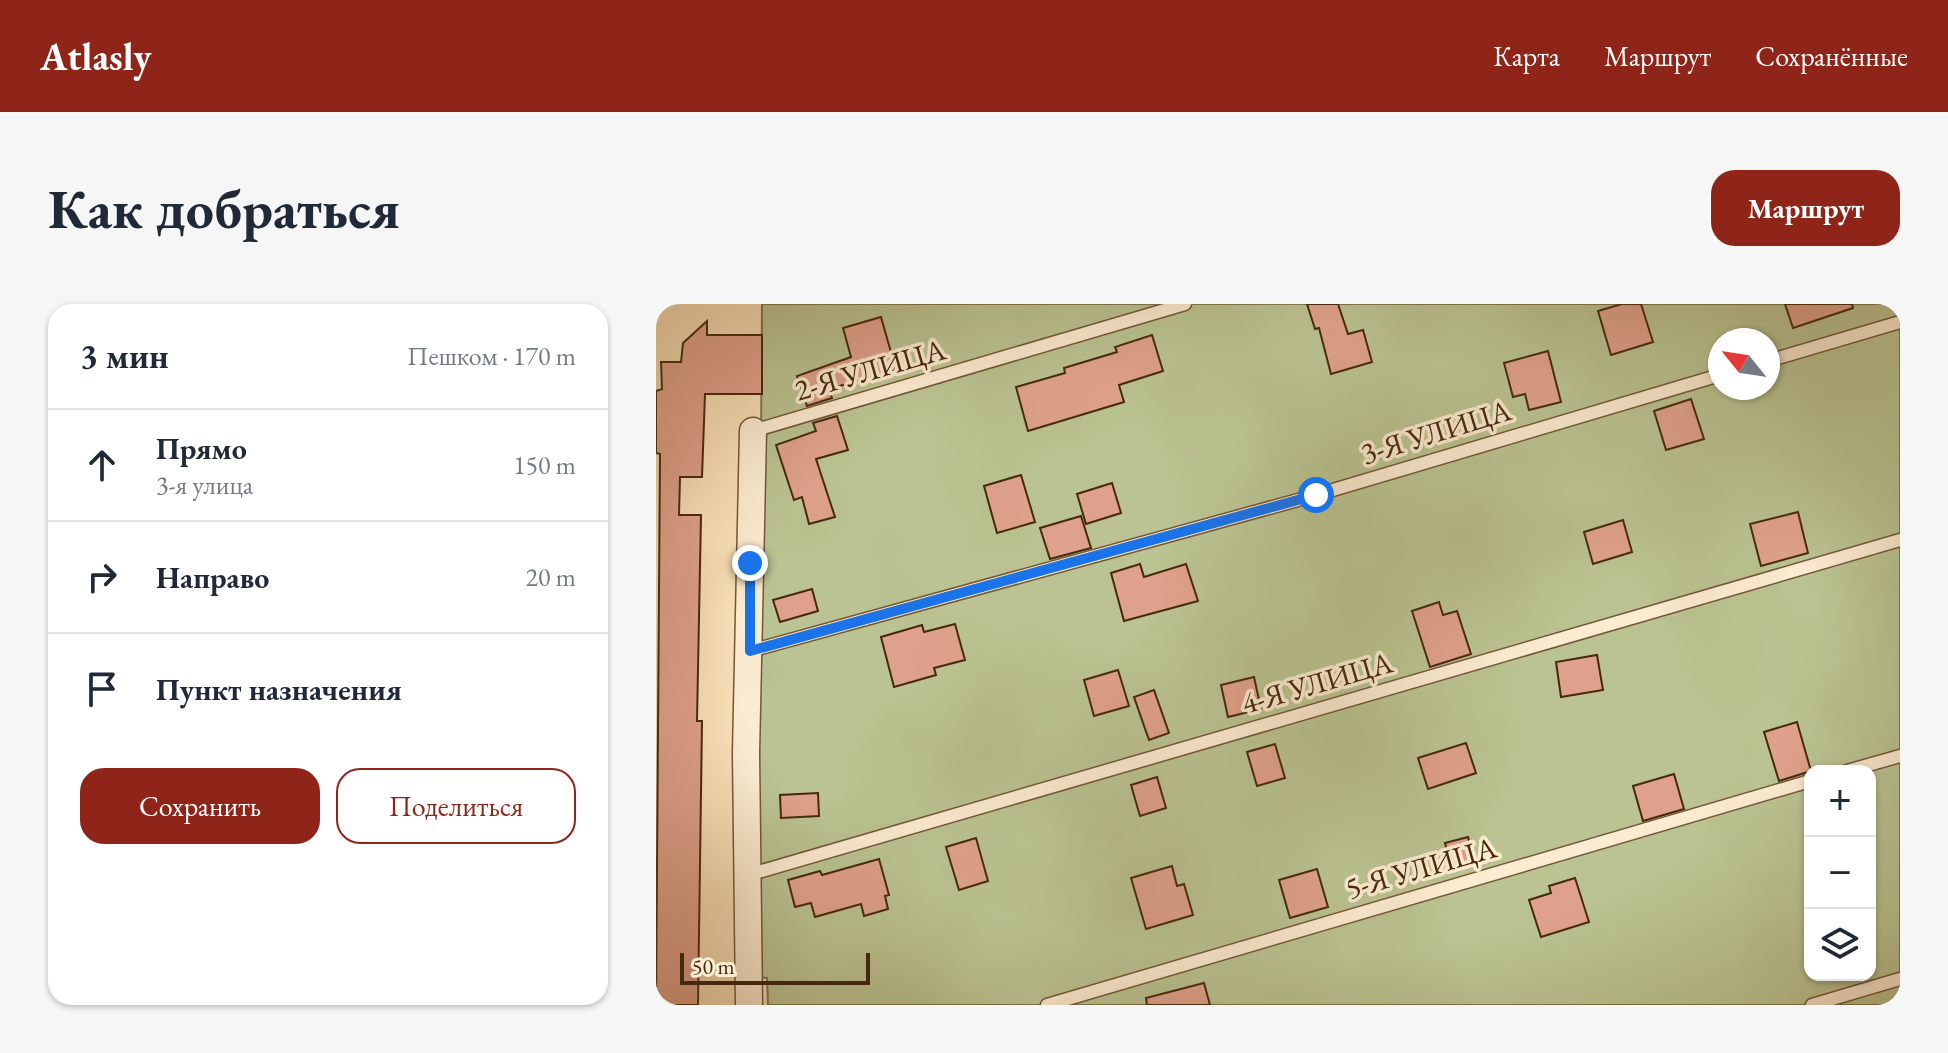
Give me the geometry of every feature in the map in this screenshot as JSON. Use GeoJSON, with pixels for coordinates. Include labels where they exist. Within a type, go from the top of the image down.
{"type":"FeatureCollection","features":[{"type":"Feature","properties":{"kind":"street"},"geometry":{"type":"LineString","coordinates":[[749,1005],[746,753],[753,431]]}},
{"type":"Feature","properties":{"kind":"lane","name":"2-Я УЛИЦА"},"geometry":{"type":"LineString","coordinates":[[753,431],[1185,304]]}},
{"type":"Feature","properties":{"kind":"lane"},"geometry":{"type":"LineString","coordinates":[[1780,357],[1900,322]]}},
{"type":"Feature","properties":{"kind":"lane","name":"3-Я УЛИЦА"},"geometry":{"type":"LineString","coordinates":[[750,651],[1316,495],[1708,379]]}},
{"type":"Feature","properties":{"kind":"lane","name":"4-Я УЛИЦА"},"geometry":{"type":"LineString","coordinates":[[748,875],[1900,540]]}},
{"type":"Feature","properties":{"kind":"lane"},"geometry":{"type":"LineString","coordinates":[[1868,765],[1900,756]]}},
{"type":"Feature","properties":{"kind":"lane","name":"5-Я УЛИЦА"},"geometry":{"type":"LineString","coordinates":[[1047,1005],[1804,783]]}},
{"type":"Feature","properties":{"kind":"lane"},"geometry":{"type":"LineString","coordinates":[[1812,1005],[1900,979]]}},
{"type":"Feature","properties":{"kind":"green space"},"geometry":{"type":"Polygon","coordinates":[[[762,304],[1900,304],[1900,1005],[768,1005],[767,978],[757,977],[762,304]]]}},
{"type":"Feature","properties":{"kind":"building"},"geometry":{"type":"Polygon","coordinates":[[[1307,304],[1338,304],[1348,334],[1363,330],[1372,362],[1331,374],[1319,328],[1315,329],[1307,304]]]}},
{"type":"Feature","properties":{"kind":"building"},"geometry":{"type":"Polygon","coordinates":[[[1622,304],[1641,304],[1653,342],[1611,355],[1598,311],[1622,304]]]}},
{"type":"Feature","properties":{"kind":"building"},"geometry":{"type":"Polygon","coordinates":[[[1785,304],[1852,304],[1853,308],[1793,328],[1785,304]]]}},
{"type":"Feature","properties":{"kind":"building"},"geometry":{"type":"Polygon","coordinates":[[[881,317],[896,370],[829,389],[832,398],[807,406],[797,376],[851,357],[843,328],[881,317]]]}},
{"type":"Feature","properties":{"kind":"building"},"geometry":{"type":"Polygon","coordinates":[[[707,321],[707,335],[762,335],[762,394],[705,394],[702,477],[680,477],[679,515],[701,515],[697,721],[702,721],[698,1005],[656,1005],[660,454],[656,453],[656,391],[662,389],[661,362],[681,362],[683,343],[707,321]]]}},
{"type":"Feature","properties":{"kind":"building"},"geometry":{"type":"Polygon","coordinates":[[[1152,335],[1163,371],[1119,385],[1124,402],[1028,431],[1016,387],[1065,373],[1064,368],[1117,352],[1115,347],[1152,335]]]}},
{"type":"Feature","properties":{"kind":"building"},"geometry":{"type":"Polygon","coordinates":[[[1548,351],[1561,402],[1529,410],[1525,394],[1513,397],[1504,363],[1548,351]]]}},
{"type":"Feature","properties":{"kind":"building"},"geometry":{"type":"Polygon","coordinates":[[[1691,399],[1704,439],[1666,450],[1654,411],[1691,399]]]}},
{"type":"Feature","properties":{"kind":"building"},"geometry":{"type":"Polygon","coordinates":[[[837,416],[848,450],[816,459],[835,517],[809,524],[802,497],[794,500],[776,445],[816,431],[813,423],[837,416]]]}},
{"type":"Feature","properties":{"kind":"building"},"geometry":{"type":"Polygon","coordinates":[[[1021,475],[1035,522],[997,533],[984,486],[1021,475]]]}},
{"type":"Feature","properties":{"kind":"building"},"geometry":{"type":"Polygon","coordinates":[[[1112,483],[1121,513],[1086,524],[1077,494],[1112,483]]]}},
{"type":"Feature","properties":{"kind":"building"},"geometry":{"type":"Polygon","coordinates":[[[1798,512],[1808,553],[1761,566],[1750,524],[1798,512]]]}},
{"type":"Feature","properties":{"kind":"building"},"geometry":{"type":"Polygon","coordinates":[[[1081,516],[1091,548],[1050,559],[1040,528],[1081,516]]]}},
{"type":"Feature","properties":{"kind":"building"},"geometry":{"type":"Polygon","coordinates":[[[1623,520],[1632,552],[1593,564],[1584,532],[1623,520]]]}},
{"type":"Feature","properties":{"kind":"building"},"geometry":{"type":"Polygon","coordinates":[[[1140,564],[1144,577],[1186,564],[1198,601],[1124,621],[1111,573],[1140,564]]]}},
{"type":"Feature","properties":{"kind":"building"},"geometry":{"type":"Polygon","coordinates":[[[812,589],[818,611],[780,622],[773,600],[812,589]]]}},
{"type":"Feature","properties":{"kind":"building"},"geometry":{"type":"Polygon","coordinates":[[[1439,602],[1443,615],[1457,611],[1471,654],[1430,667],[1412,611],[1439,602]]]}},
{"type":"Feature","properties":{"kind":"building"},"geometry":{"type":"Polygon","coordinates":[[[955,624],[965,660],[934,668],[936,675],[894,687],[881,637],[922,625],[924,632],[955,624]]]}},
{"type":"Feature","properties":{"kind":"building"},"geometry":{"type":"Polygon","coordinates":[[[1597,655],[1603,690],[1561,697],[1556,662],[1597,655]]]}},
{"type":"Feature","properties":{"kind":"building"},"geometry":{"type":"Polygon","coordinates":[[[1118,670],[1129,706],[1094,716],[1084,680],[1118,670]]]}},
{"type":"Feature","properties":{"kind":"building"},"geometry":{"type":"Polygon","coordinates":[[[1254,677],[1261,709],[1228,717],[1221,685],[1254,677]]]}},
{"type":"Feature","properties":{"kind":"building"},"geometry":{"type":"Polygon","coordinates":[[[1154,690],[1169,733],[1149,740],[1134,697],[1154,690]]]}},
{"type":"Feature","properties":{"kind":"building"},"geometry":{"type":"Polygon","coordinates":[[[1797,722],[1809,765],[1804,765],[1804,773],[1779,781],[1764,732],[1797,722]]]}},
{"type":"Feature","properties":{"kind":"building"},"geometry":{"type":"Polygon","coordinates":[[[1466,743],[1476,773],[1428,789],[1418,758],[1466,743]]]}},
{"type":"Feature","properties":{"kind":"building"},"geometry":{"type":"Polygon","coordinates":[[[1275,744],[1285,778],[1257,786],[1247,752],[1275,744]]]}},
{"type":"Feature","properties":{"kind":"building"},"geometry":{"type":"Polygon","coordinates":[[[1674,774],[1684,809],[1643,821],[1633,786],[1674,774]]]}},
{"type":"Feature","properties":{"kind":"building"},"geometry":{"type":"Polygon","coordinates":[[[1157,777],[1166,808],[1140,816],[1131,785],[1157,777]]]}},
{"type":"Feature","properties":{"kind":"building"},"geometry":{"type":"Polygon","coordinates":[[[818,793],[819,816],[781,818],[780,795],[818,793]]]}},
{"type":"Feature","properties":{"kind":"building"},"geometry":{"type":"Polygon","coordinates":[[[1468,837],[1475,864],[1452,870],[1445,843],[1468,837]]]}},
{"type":"Feature","properties":{"kind":"building"},"geometry":{"type":"Polygon","coordinates":[[[976,838],[988,881],[959,890],[946,847],[976,838]]]}},
{"type":"Feature","properties":{"kind":"building"},"geometry":{"type":"Polygon","coordinates":[[[879,859],[889,895],[885,896],[888,909],[864,916],[861,904],[815,917],[811,903],[795,907],[788,880],[820,871],[822,875],[879,859]]]}},
{"type":"Feature","properties":{"kind":"building"},"geometry":{"type":"Polygon","coordinates":[[[1172,866],[1177,886],[1184,884],[1193,915],[1146,929],[1131,878],[1172,866]]]}},
{"type":"Feature","properties":{"kind":"building"},"geometry":{"type":"Polygon","coordinates":[[[1317,869],[1328,907],[1290,918],[1279,880],[1317,869]]]}},
{"type":"Feature","properties":{"kind":"building"},"geometry":{"type":"Polygon","coordinates":[[[1575,878],[1589,922],[1541,937],[1529,900],[1551,893],[1549,886],[1575,878]]]}},
{"type":"Feature","properties":{"kind":"building"},"geometry":{"type":"Polygon","coordinates":[[[1204,983],[1210,1005],[1147,1005],[1146,998],[1204,983]]]}},
{"type":"Feature","properties":{"kind":"route"},"geometry":{"type":"LineString","coordinates":[[750,563],[750,651],[1316,495]]}}]}
